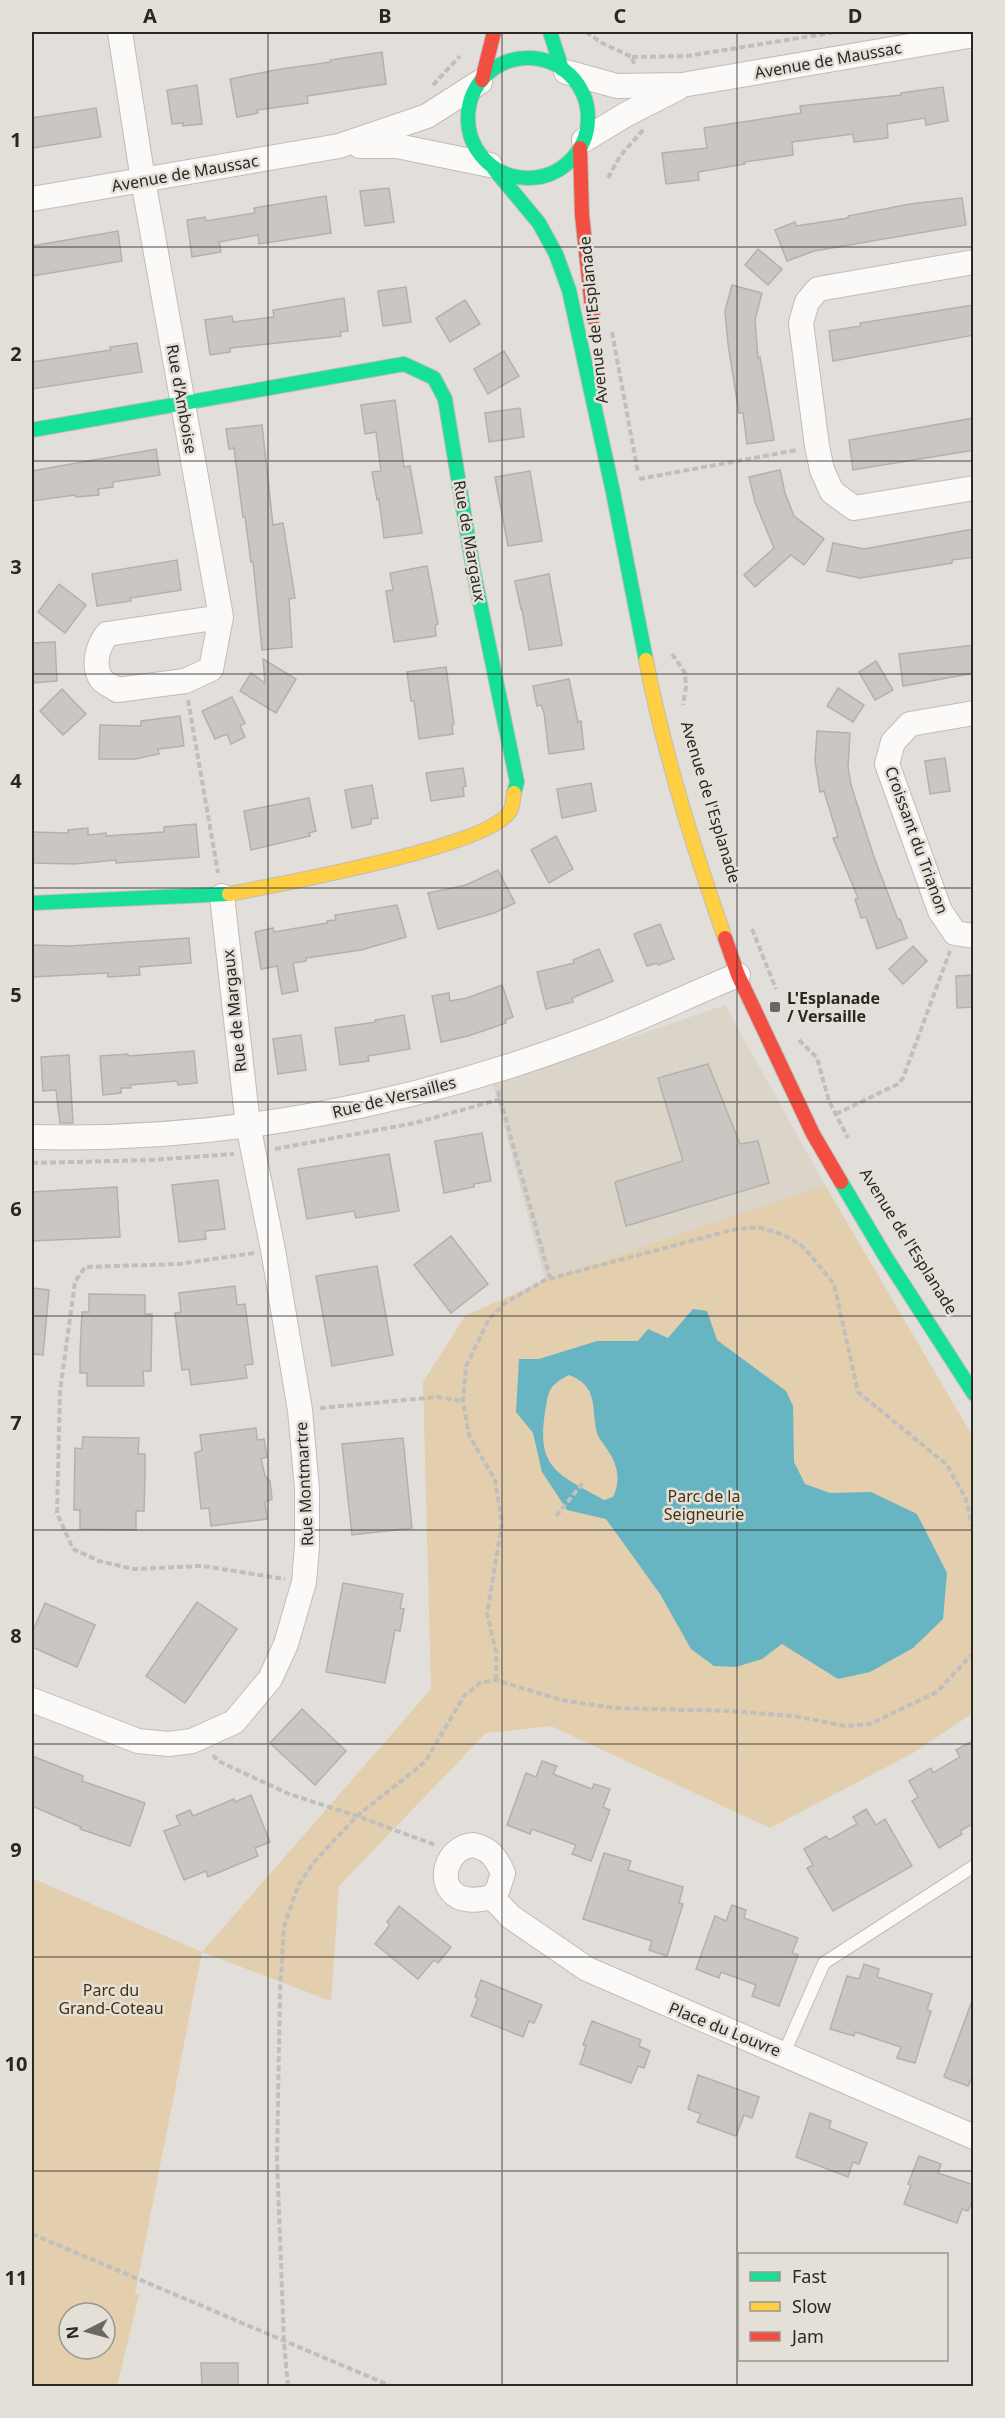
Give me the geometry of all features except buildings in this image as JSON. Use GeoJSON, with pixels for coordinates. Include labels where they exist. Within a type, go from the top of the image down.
{"type":"FeatureCollection","features":[{"type":"Feature","properties":{"kind":"street","name":"Rue d'Amboise"},"geometry":{"type":"LineString","coordinates":[[120,32],[143,180],[221,617],[211,669],[185,681],[117,690],[101,679],[97,662],[99,645],[107,634],[221,617]]}},
{"type":"Feature","properties":{"kind":"street"},"geometry":{"type":"LineString","coordinates":[[481,81],[495,68],[511,61],[529,58],[546,61],[564,70],[579,86],[586,103],[588,122],[582,144],[564,166],[542,177],[517,178],[492,167],[476,147],[468,126],[472,96],[481,81],[494,32]]}},
{"type":"Feature","properties":{"kind":"street"},"geometry":{"type":"LineString","coordinates":[[550,32],[564,70]]}},
{"type":"Feature","properties":{"kind":"street","name":"Avenue de Maussac"},"geometry":{"type":"LineString","coordinates":[[564,70],[617,86],[682,85],[973,40]]}},
{"type":"Feature","properties":{"kind":"street","name":"Avenue de Maussac"},"geometry":{"type":"LineString","coordinates":[[32,199],[339,146],[427,116],[481,81]]}},
{"type":"Feature","properties":{"kind":"street","name":"Avenue de Maussac"},"geometry":{"type":"LineString","coordinates":[[582,144],[625,115],[682,85]]}},
{"type":"Feature","properties":{"kind":"street","name":"Avenue de l'Esplanade"},"geometry":{"type":"LineString","coordinates":[[582,144],[582,215],[594,328]]}},
{"type":"Feature","properties":{"kind":"street","name":"Avenue de Maussac"},"geometry":{"type":"LineString","coordinates":[[339,146],[396,146],[492,167]]}},
{"type":"Feature","properties":{"kind":"street","name":"Avenue de l'Esplanade"},"geometry":{"type":"LineString","coordinates":[[492,167],[539,223],[556,254],[569,290],[656,713],[699,863],[738,975],[813,1134],[885,1256],[974,1394]]}},
{"type":"Feature","properties":{"kind":"street"},"geometry":{"type":"LineString","coordinates":[[974,262],[818,289],[807,302],[801,323],[817,446],[822,470],[832,492],[854,508],[974,488]]}},
{"type":"Feature","properties":{"kind":"street","name":"Avenue de l'Esplanade"},"geometry":{"type":"LineString","coordinates":[[597,351],[612,492]]}},
{"type":"Feature","properties":{"kind":"street","name":"Rue de Margaux"},"geometry":{"type":"LineString","coordinates":[[32,430],[404,364],[434,378],[444,399],[478,596],[517,782],[510,812],[495,825],[473,835],[404,857],[222,896],[32,903]]}},
{"type":"Feature","properties":{"kind":"street","name":"Croissant du Trianon"},"geometry":{"type":"LineString","coordinates":[[963,939],[955,933],[940,911],[887,764],[892,742],[909,724],[974,713]]}},
{"type":"Feature","properties":{"kind":"street","name":"Rue de Margaux"},"geometry":{"type":"LineString","coordinates":[[222,896],[248,1125]]}},
{"type":"Feature","properties":{"kind":"street","name":"Rue de Versailles"},"geometry":{"type":"LineString","coordinates":[[32,1137],[151,1135],[248,1125],[336,1112],[492,1071],[585,1040],[738,975]]}},
{"type":"Feature","properties":{"kind":"street","name":"Rue Montmartre"},"geometry":{"type":"LineString","coordinates":[[32,1700],[138,1741],[169,1744],[192,1741],[234,1722],[270,1679],[286,1644],[304,1582],[307,1557],[307,1501],[303,1439],[273,1250],[248,1125]]}},
{"type":"Feature","properties":{"kind":"street"},"geometry":{"type":"LineString","coordinates":[[463,1846],[483,1847],[498,1860],[503,1873],[498,1889],[492,1897],[471,1900],[459,1897],[447,1882],[449,1860],[463,1846]]}},
{"type":"Feature","properties":{"kind":"street","name":"Place du Louvre"},"geometry":{"type":"LineString","coordinates":[[492,1897],[511,1917],[587,1970],[974,2137]]}},
{"type":"Feature","properties":{"kind":"lane"},"geometry":{"type":"LineString","coordinates":[[783,2053],[824,1962],[974,1866]]}},
{"type":"Feature","properties":{"kind":"path"},"geometry":{"type":"LineString","coordinates":[[586,32],[602,43],[632,57],[687,56],[836,32]]}},
{"type":"Feature","properties":{"kind":"path"},"geometry":{"type":"LineString","coordinates":[[430,88],[463,52]]}},
{"type":"Feature","properties":{"kind":"path"},"geometry":{"type":"LineString","coordinates":[[632,57],[633,73]]}},
{"type":"Feature","properties":{"kind":"path"},"geometry":{"type":"LineString","coordinates":[[607,182],[620,156],[643,132],[642,125]]}},
{"type":"Feature","properties":{"kind":"path","name":"Avenue de l'Esplanade"},"geometry":{"type":"LineString","coordinates":[[610,322],[639,481],[806,449]]}},
{"type":"Feature","properties":{"kind":"path","name":"Avenue de l'Esplanade"},"geometry":{"type":"LineString","coordinates":[[669,647],[685,673],[686,687],[682,706],[684,716]]}},
{"type":"Feature","properties":{"kind":"path"},"geometry":{"type":"LineString","coordinates":[[185,681],[222,896]]}},
{"type":"Feature","properties":{"kind":"path"},"geometry":{"type":"LineString","coordinates":[[751,928],[779,996]]}},
{"type":"Feature","properties":{"kind":"path"},"geometry":{"type":"LineString","coordinates":[[836,1114],[898,1084],[903,1078],[963,939]]}},
{"type":"Feature","properties":{"kind":"path"},"geometry":{"type":"LineString","coordinates":[[797,1035],[817,1058],[824,1089],[852,1146]]}},
{"type":"Feature","properties":{"kind":"path"},"geometry":{"type":"LineString","coordinates":[[497,1087],[550,1278]]}},
{"type":"Feature","properties":{"kind":"path"},"geometry":{"type":"LineString","coordinates":[[278,1148],[416,1123],[501,1099]]}},
{"type":"Feature","properties":{"kind":"path"},"geometry":{"type":"LineString","coordinates":[[32,1163],[151,1160],[234,1154]]}},
{"type":"Feature","properties":{"kind":"path"},"geometry":{"type":"LineString","coordinates":[[496,1680],[496,1651],[487,1614],[502,1523],[495,1480],[469,1435],[463,1401],[466,1366],[489,1319],[505,1303],[550,1278],[732,1230],[758,1227],[784,1235],[802,1246],[834,1284],[858,1392],[947,1465],[966,1499],[974,1534]]}},
{"type":"Feature","properties":{"kind":"path"},"geometry":{"type":"LineString","coordinates":[[273,1250],[179,1264],[85,1267],[75,1282],[60,1391],[57,1513],[73,1549],[99,1561],[133,1569],[203,1566],[304,1582]]}},
{"type":"Feature","properties":{"kind":"path"},"geometry":{"type":"LineString","coordinates":[[316,1408],[437,1397],[463,1401]]}},
{"type":"Feature","properties":{"kind":"path"},"geometry":{"type":"LineString","coordinates":[[556,1516],[582,1483]]}},
{"type":"Feature","properties":{"kind":"path"},"geometry":{"type":"LineString","coordinates":[[288,2386],[284,2342],[278,2159],[280,1991],[284,1927],[298,1886],[314,1862],[357,1816],[425,1762],[464,1696],[480,1683],[496,1680],[561,1701],[615,1708],[741,1712],[794,1716],[845,1726],[870,1724],[937,1692],[974,1652]]}},
{"type":"Feature","properties":{"kind":"path"},"geometry":{"type":"LineString","coordinates":[[211,1753],[219,1761],[289,1794],[434,1843],[449,1860]]}},
{"type":"Feature","properties":{"kind":"path"},"geometry":{"type":"LineString","coordinates":[[32,2234],[391,2386]]}},
{"type":"Feature","properties":{"kind":"shaded area"},"geometry":{"type":"Polygon","coordinates":[[[725,1005],[825,1185],[545,1280],[493,1085],[725,1005]]]}},
{"type":"Feature","properties":{"kind":"green space","name":"Parc de la Seigneurie"},"geometry":{"type":"Polygon","coordinates":[[[825,1185],[973,1437],[973,1713],[913,1753],[770,1828],[551,1726],[486,1733],[339,1886],[331,2001],[202,1952],[431,1689],[423,1382],[465,1316],[545,1280],[825,1185]]]}},
{"type":"Feature","properties":{"kind":"green space","name":"Parc du Grand-Coteau"},"geometry":{"type":"Polygon","coordinates":[[[32,1878],[202,1952],[135,2294],[139,2295],[117,2386],[32,2386],[32,1878]]]}},
{"type":"Feature","properties":{"kind":"water"},"geometry":{"type":"Polygon","coordinates":[[[693,1309],[707,1311],[717,1340],[786,1391],[793,1406],[794,1462],[805,1484],[830,1493],[871,1492],[917,1514],[947,1573],[943,1619],[913,1648],[870,1672],[838,1679],[782,1644],[762,1659],[736,1667],[714,1666],[691,1649],[660,1594],[606,1519],[567,1510],[542,1472],[533,1433],[516,1412],[519,1359],[539,1359],[597,1341],[638,1341],[648,1329],[668,1338],[693,1309]],[[569,1375],[557,1382],[551,1389],[545,1412],[544,1447],[554,1468],[563,1476],[604,1500],[613,1497],[618,1479],[616,1467],[597,1433],[592,1399],[585,1385],[569,1375]]]}},
{"type":"Feature","properties":{"kind":"traffic: fast"},"geometry":{"type":"LineString","coordinates":[[550,32],[562,69]]}},
{"type":"Feature","properties":{"kind":"traffic: fast"},"geometry":{"type":"LineString","coordinates":[[528,58],[551,63],[570,76],[583,95],[588,118],[583,141],[570,160],[551,173],[528,178],[505,173],[486,160],[473,141],[468,118],[473,95],[486,76],[505,63],[528,58]]}},
{"type":"Feature","properties":{"kind":"traffic: fast"},"geometry":{"type":"LineString","coordinates":[[494,169],[539,223],[556,254],[569,290],[613,492],[646,660]]}},
{"type":"Feature","properties":{"kind":"traffic: fast"},"geometry":{"type":"LineString","coordinates":[[32,430],[404,364],[434,378],[445,399],[474,574],[517,782],[514,793]]}},
{"type":"Feature","properties":{"kind":"traffic: fast"},"geometry":{"type":"LineString","coordinates":[[32,903],[229,894]]}},
{"type":"Feature","properties":{"kind":"traffic: fast"},"geometry":{"type":"LineString","coordinates":[[841,1182],[885,1256],[974,1394]]}},
{"type":"Feature","properties":{"kind":"traffic: slow"},"geometry":{"type":"LineString","coordinates":[[646,660],[661,730],[680,800],[725,938]]}},
{"type":"Feature","properties":{"kind":"traffic: slow"},"geometry":{"type":"LineString","coordinates":[[229,894],[380,862],[465,837],[494,824],[510,811],[514,793]]}},
{"type":"Feature","properties":{"kind":"traffic: jam"},"geometry":{"type":"LineString","coordinates":[[482,80],[494,32]]}},
{"type":"Feature","properties":{"kind":"traffic: jam"},"geometry":{"type":"LineString","coordinates":[[580,148],[582,215],[593,318]]}},
{"type":"Feature","properties":{"kind":"traffic: jam"},"geometry":{"type":"LineString","coordinates":[[725,938],[738,975],[813,1134],[841,1182]]}},
{"type":"Feature","properties":{"kind":"place","name":"L'Esplanade / Versaille"},"geometry":{"type":"Point","coordinates":[775,1007]}}]}
